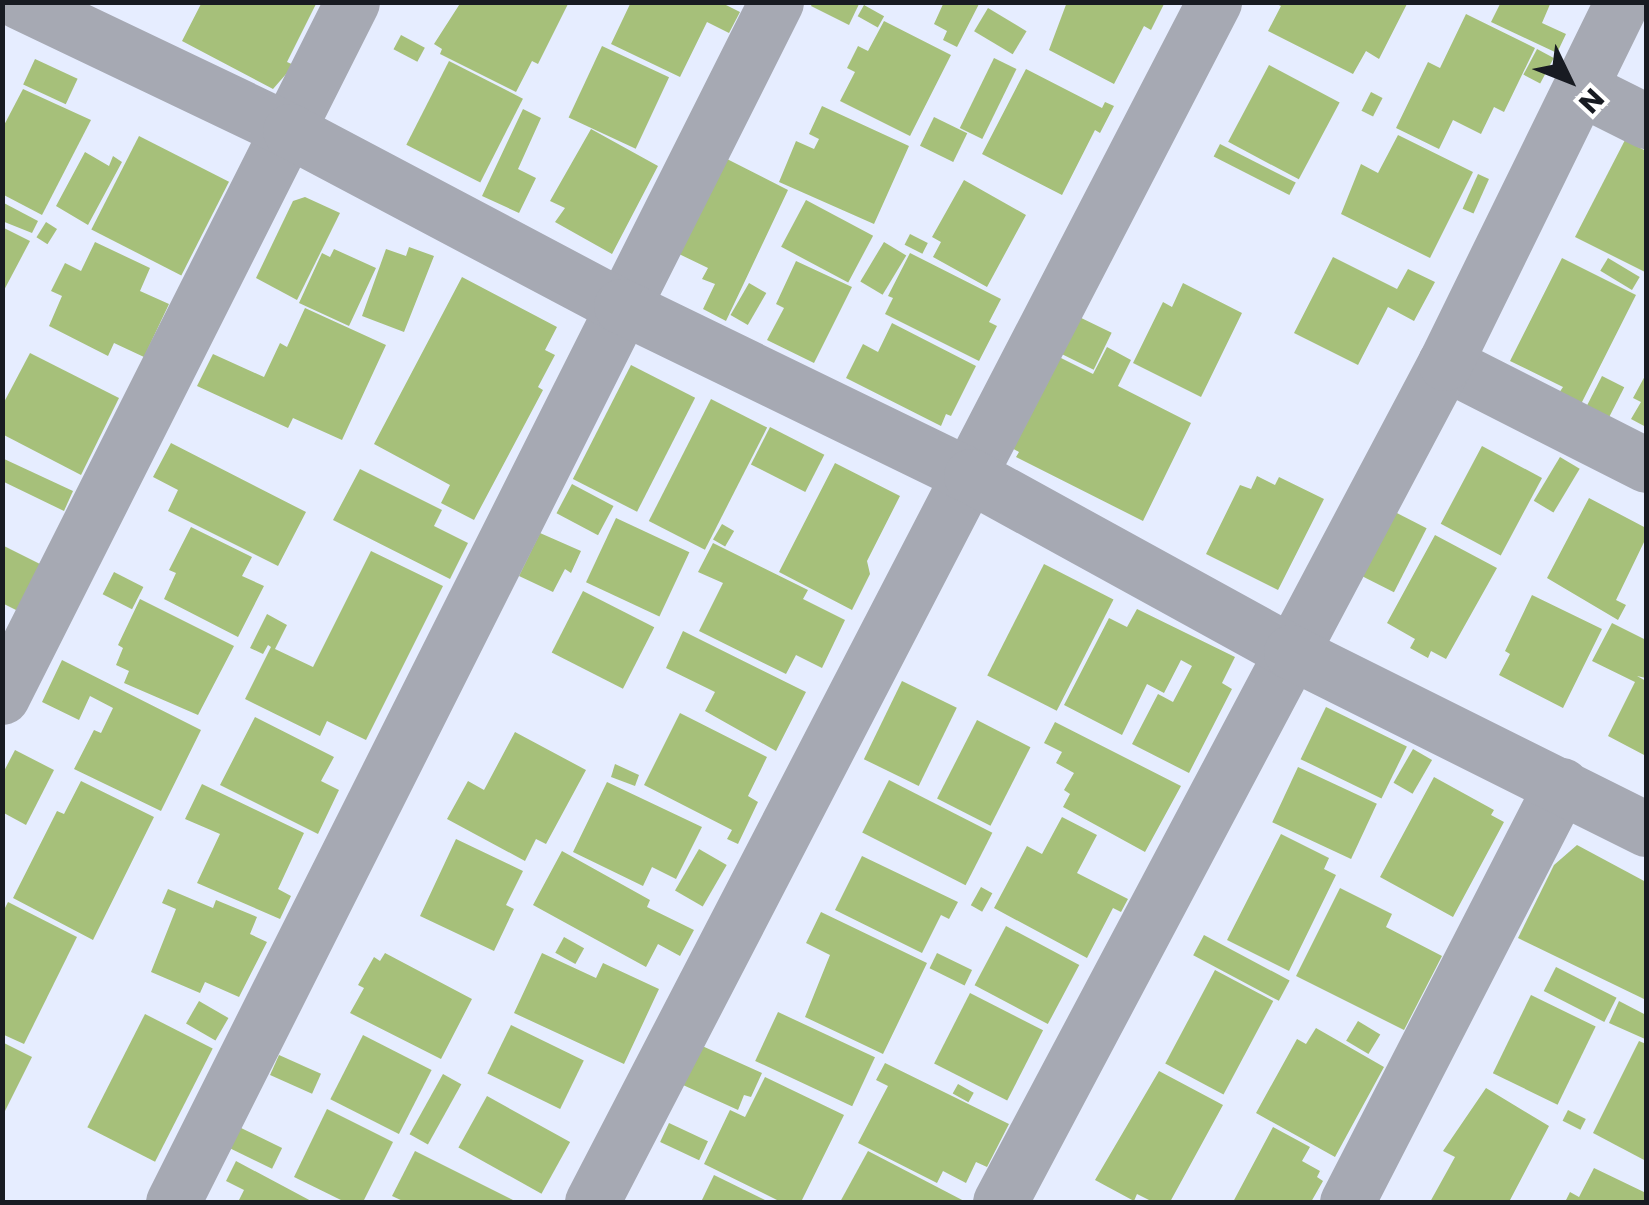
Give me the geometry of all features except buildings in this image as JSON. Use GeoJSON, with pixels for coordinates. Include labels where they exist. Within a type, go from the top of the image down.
{"type":"FeatureCollection","features":[{"type":"Feature","properties":{"kind":"street"},"geometry":{"type":"LineString","coordinates":[[20,2],[290,132],[622,306],[971,476],[1291,652],[1646,830]]}},
{"type":"Feature","properties":{"kind":"street"},"geometry":{"type":"LineString","coordinates":[[2,697],[290,132],[352,2]]}},
{"type":"Feature","properties":{"kind":"street"},"geometry":{"type":"LineString","coordinates":[[173,1202],[776,2]]}},
{"type":"Feature","properties":{"kind":"street"},"geometry":{"type":"LineString","coordinates":[[592,1202],[1214,2]]}},
{"type":"Feature","properties":{"kind":"street"},"geometry":{"type":"LineString","coordinates":[[1000,1202],[1445,363],[1622,2]]}},
{"type":"Feature","properties":{"kind":"street"},"geometry":{"type":"LineString","coordinates":[[1582,89],[1646,120]]}},
{"type":"Feature","properties":{"kind":"street"},"geometry":{"type":"LineString","coordinates":[[1445,363],[1646,465]]}},
{"type":"Feature","properties":{"kind":"street"},"geometry":{"type":"LineString","coordinates":[[1348,1202],[1560,785]]}}]}
